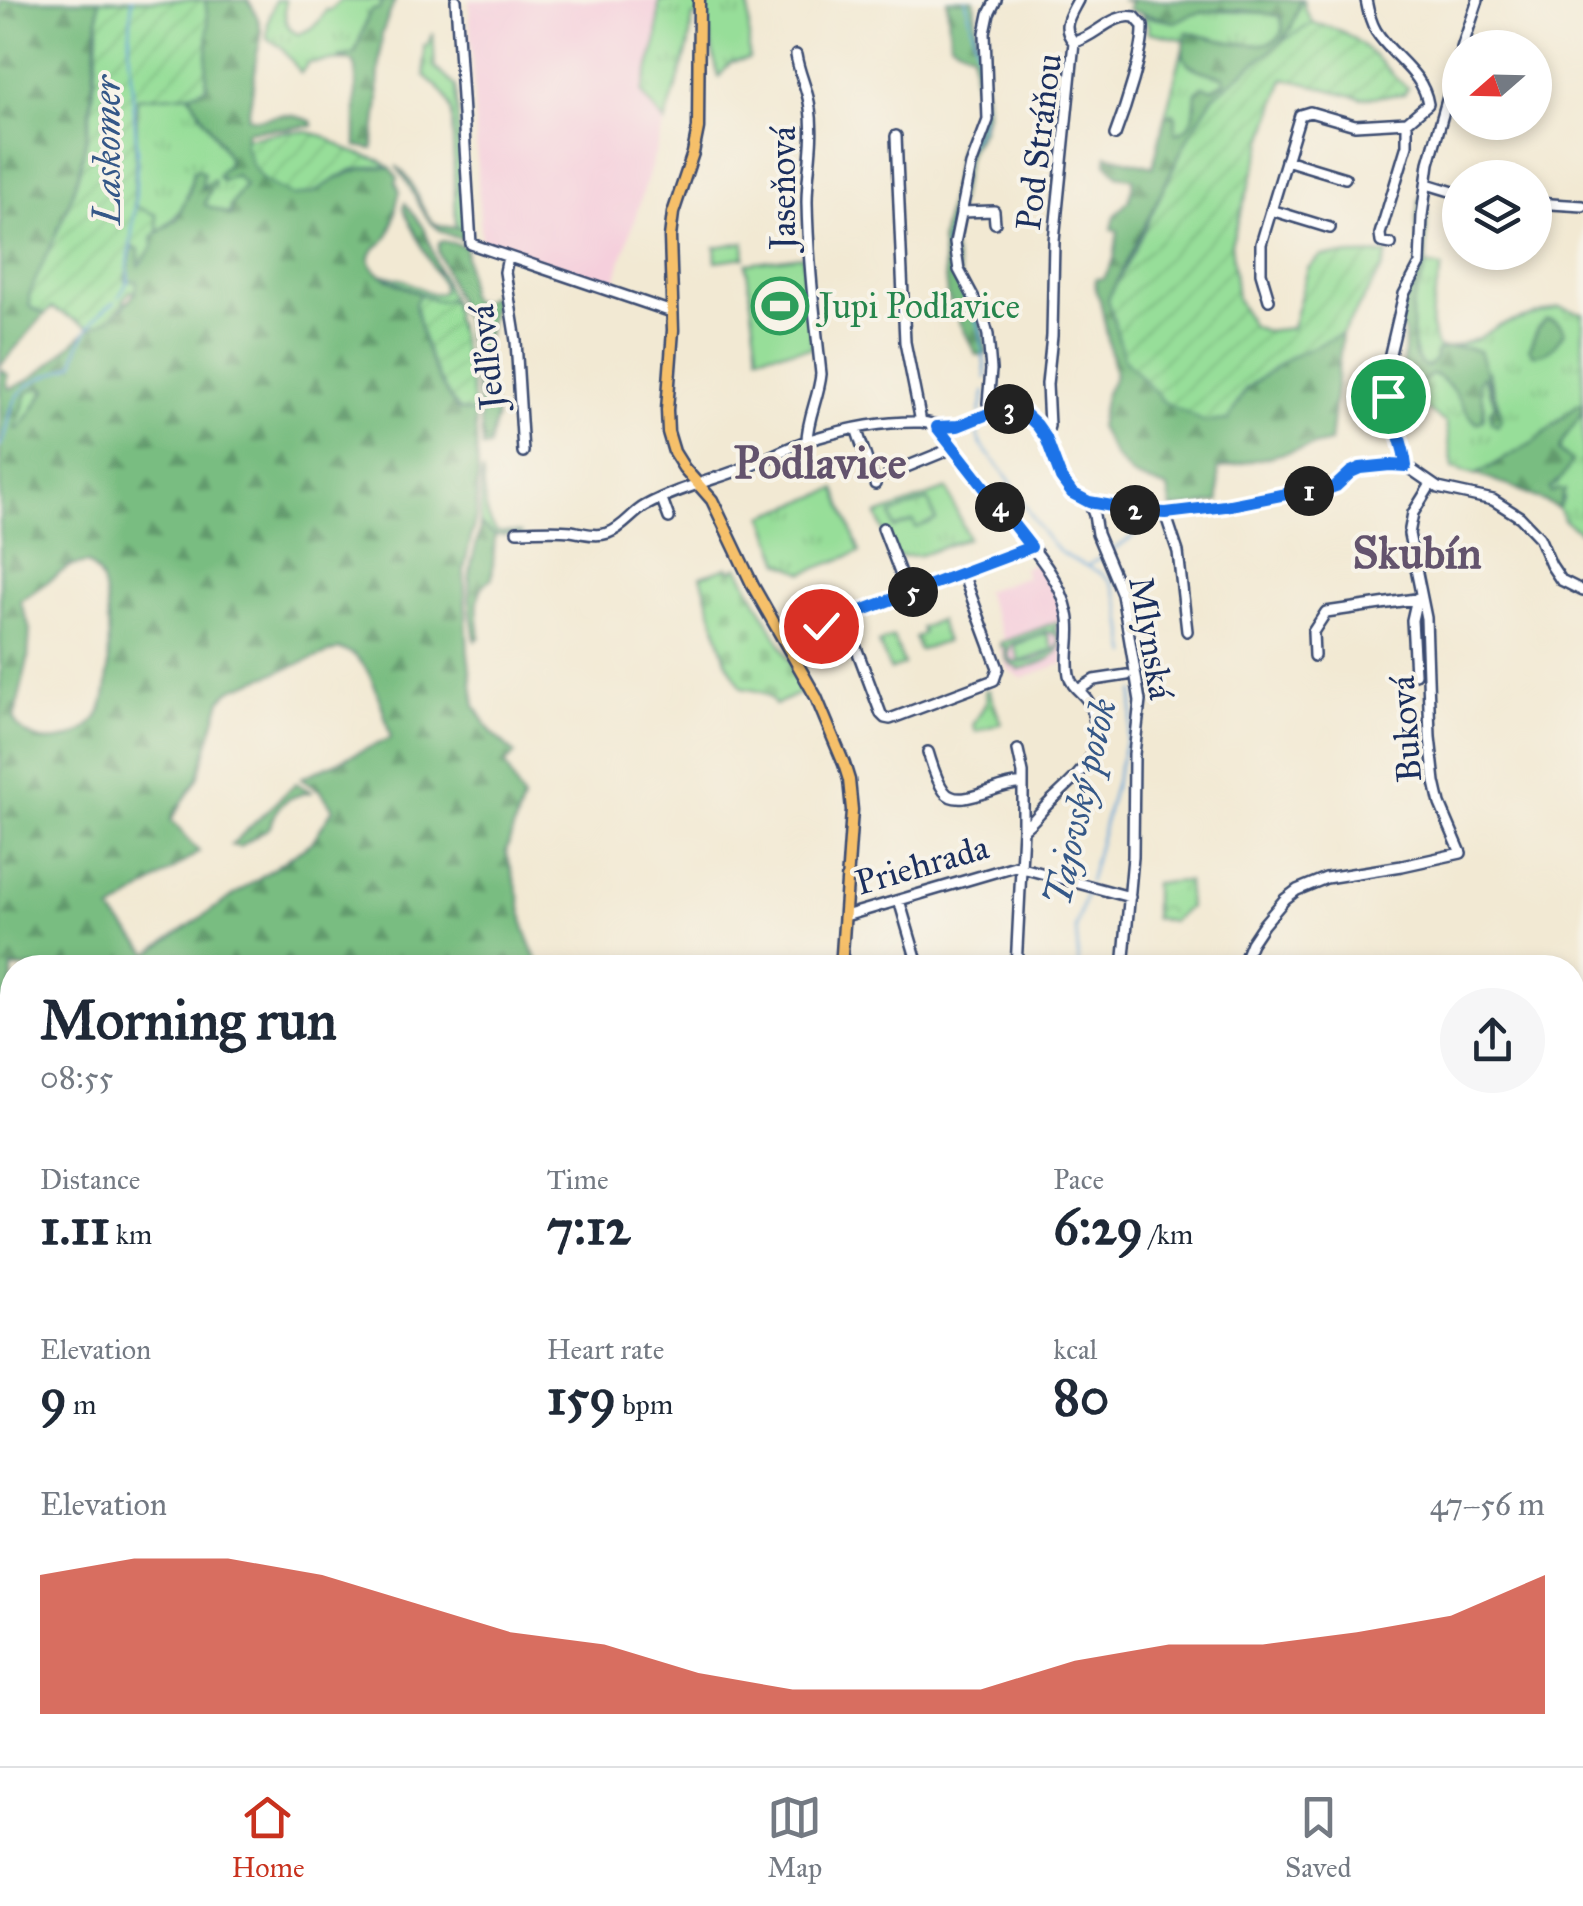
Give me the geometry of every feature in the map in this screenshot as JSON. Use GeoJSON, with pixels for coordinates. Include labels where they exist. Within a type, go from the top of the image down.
{"type":"FeatureCollection","features":[{"type":"Feature","properties":{"kind":"main road"},"geometry":{"type":"LineString","coordinates":[[699,0],[698,119],[693,154],[671,226],[668,432],[684,468],[712,500],[754,588],[827,720],[849,780],[852,810],[842,955]]}},
{"type":"Feature","properties":{"kind":"street","name":"Jedľová"},"geometry":{"type":"LineString","coordinates":[[456,0],[471,244],[672,312]]}},
{"type":"Feature","properties":{"kind":"street"},"geometry":{"type":"LineString","coordinates":[[988,414],[988,335],[982,313],[965,284],[955,243],[971,165],[988,120],[984,37],[996,0]]}},
{"type":"Feature","properties":{"kind":"street"},"geometry":{"type":"LineString","coordinates":[[1074,42],[1066,26],[1078,0]]}},
{"type":"Feature","properties":{"kind":"street"},"geometry":{"type":"LineString","coordinates":[[1269,300],[1260,255],[1303,113],[1355,124],[1408,122],[1427,106],[1428,97],[1407,64],[1376,32],[1366,0]]}},
{"type":"Feature","properties":{"kind":"street"},"geometry":{"type":"LineString","coordinates":[[1468,30],[1478,0]]}},
{"type":"Feature","properties":{"kind":"street","name":"Pod Stráňou"},"geometry":{"type":"LineString","coordinates":[[1046,438],[1050,426],[1047,384],[1054,241],[1074,42],[1093,35],[1121,16],[1135,16],[1144,33],[1115,134]]}},
{"type":"Feature","properties":{"kind":"street","name":"Jaseňová"},"geometry":{"type":"LineString","coordinates":[[796,56],[811,110],[807,200],[820,374],[807,440]]}},
{"type":"Feature","properties":{"kind":"street"},"geometry":{"type":"LineString","coordinates":[[1406,466],[1389,407],[1387,380],[1401,304],[1420,264],[1422,216],[1432,149],[1442,115]]}},
{"type":"Feature","properties":{"kind":"street"},"geometry":{"type":"LineString","coordinates":[[1391,244],[1381,242],[1380,234],[1408,141],[1408,122]]}},
{"type":"Feature","properties":{"kind":"street"},"geometry":{"type":"LineString","coordinates":[[896,136],[904,342],[921,422]]}},
{"type":"Feature","properties":{"kind":"street"},"geometry":{"type":"LineString","coordinates":[[1286,160],[1344,178]]}},
{"type":"Feature","properties":{"kind":"street"},"geometry":{"type":"LineString","coordinates":[[1427,184],[1442,189]]}},
{"type":"Feature","properties":{"kind":"street"},"geometry":{"type":"LineString","coordinates":[[1552,203],[1583,206]]}},
{"type":"Feature","properties":{"kind":"street"},"geometry":{"type":"LineString","coordinates":[[961,212],[994,210],[995,223]]}},
{"type":"Feature","properties":{"kind":"street"},"geometry":{"type":"LineString","coordinates":[[1271,210],[1330,229]]}},
{"type":"Feature","properties":{"kind":"street","name":"Jedľová"},"geometry":{"type":"LineString","coordinates":[[508,257],[505,272],[514,322],[523,452]]}},
{"type":"Feature","properties":{"kind":"street"},"geometry":{"type":"LineString","coordinates":[[517,531],[604,534],[615,530],[642,507],[807,440],[856,428],[921,422],[937,427],[958,426],[1008,408],[1023,412],[1037,425],[1065,485],[1080,499],[1146,512],[1225,506],[1328,489],[1360,468],[1406,466],[1446,491],[1492,500],[1520,517],[1539,538],[1561,580],[1583,591]]}},
{"type":"Feature","properties":{"kind":"street"},"geometry":{"type":"LineString","coordinates":[[937,427],[1048,570],[1068,611],[1068,668],[1072,684],[1088,700],[1094,716],[1094,750],[1087,764],[1022,828]]}},
{"type":"Feature","properties":{"kind":"street"},"geometry":{"type":"LineString","coordinates":[[856,428],[875,484]]}},
{"type":"Feature","properties":{"kind":"street"},"geometry":{"type":"LineString","coordinates":[[889,474],[953,448]]}},
{"type":"Feature","properties":{"kind":"street","name":"Buková"},"geometry":{"type":"LineString","coordinates":[[1246,955],[1264,925],[1297,890],[1326,878],[1461,853],[1435,782],[1426,618],[1409,534],[1418,501],[1431,484]]}},
{"type":"Feature","properties":{"kind":"street"},"geometry":{"type":"LineString","coordinates":[[662,499],[668,518]]}},
{"type":"Feature","properties":{"kind":"street","name":"Mlynská"},"geometry":{"type":"LineString","coordinates":[[1089,502],[1122,594],[1140,701],[1124,955]]}},
{"type":"Feature","properties":{"kind":"street"},"geometry":{"type":"LineString","coordinates":[[1166,513],[1178,552],[1187,631]]}},
{"type":"Feature","properties":{"kind":"street"},"geometry":{"type":"LineString","coordinates":[[882,528],[908,594]]}},
{"type":"Feature","properties":{"kind":"street"},"geometry":{"type":"LineString","coordinates":[[784,639],[1031,547]]}},
{"type":"Feature","properties":{"kind":"street"},"geometry":{"type":"LineString","coordinates":[[845,618],[885,718],[990,682],[998,675],[998,668],[963,574]]}},
{"type":"Feature","properties":{"kind":"street"},"geometry":{"type":"LineString","coordinates":[[1314,656],[1313,632],[1326,612],[1420,598]]}},
{"type":"Feature","properties":{"kind":"street","name":"Buková"},"geometry":{"type":"LineString","coordinates":[[1415,674],[1412,620],[1420,598]]}},
{"type":"Feature","properties":{"kind":"street"},"geometry":{"type":"LineString","coordinates":[[1078,690],[1094,680],[1128,674]]}},
{"type":"Feature","properties":{"kind":"street"},"geometry":{"type":"LineString","coordinates":[[1017,955],[1023,784],[1018,750]]}},
{"type":"Feature","properties":{"kind":"street"},"geometry":{"type":"LineString","coordinates":[[928,752],[942,787],[953,798],[1023,784]]}},
{"type":"Feature","properties":{"kind":"street","name":"Priehrada"},"geometry":{"type":"LineString","coordinates":[[845,916],[1021,866],[1130,897]]}},
{"type":"Feature","properties":{"kind":"street"},"geometry":{"type":"LineString","coordinates":[[899,900],[915,955]]}},
{"type":"Feature","properties":{"kind":"shaded area"},"geometry":{"type":"Polygon","coordinates":[[[469,0],[685,0],[688,48],[613,288],[481,240],[469,0]]]}},
{"type":"Feature","properties":{"kind":"shaded area"},"geometry":{"type":"Polygon","coordinates":[[[1038,562],[1064,615],[1064,663],[1021,678],[1007,668],[998,642],[1004,639],[984,591],[1024,577],[1027,581],[1023,568],[1038,562]]]}},
{"type":"Feature","properties":{"kind":"green space"},"geometry":{"type":"Polygon","coordinates":[[[0,0],[99,0],[92,96],[80,167],[64,217],[29,296],[30,307],[45,314],[0,366],[0,0]]]}},
{"type":"Feature","properties":{"kind":"green space"},"geometry":{"type":"Polygon","coordinates":[[[99,0],[205,0],[208,23],[206,87],[189,94],[137,98],[134,206],[156,215],[158,232],[139,266],[139,249],[132,247],[125,281],[137,281],[136,293],[130,291],[123,301],[126,302],[111,318],[91,328],[52,308],[45,314],[30,307],[29,296],[66,210],[84,152],[95,74],[99,0]]]}},
{"type":"Feature","properties":{"kind":"green space"},"geometry":{"type":"Polygon","coordinates":[[[205,0],[248,0],[261,32],[248,117],[289,115],[311,121],[313,126],[247,131],[245,146],[312,193],[349,173],[368,168],[391,168],[398,178],[400,192],[392,227],[372,252],[370,263],[389,280],[420,294],[415,304],[436,373],[458,410],[475,413],[476,516],[464,569],[468,655],[475,706],[491,732],[515,754],[505,764],[523,800],[506,851],[525,930],[535,955],[0,955],[0,368],[8,375],[9,389],[20,384],[128,303],[136,288],[136,281],[125,282],[132,246],[139,249],[139,263],[152,237],[177,219],[193,172],[198,169],[204,173],[202,188],[213,180],[215,183],[205,205],[231,215],[230,207],[245,185],[236,175],[222,181],[218,175],[228,164],[228,156],[189,94],[206,87],[205,0]],[[37,387],[27,393],[16,429],[20,428],[47,389],[37,387]],[[88,563],[70,566],[20,601],[30,628],[28,659],[14,720],[32,737],[69,738],[91,724],[103,703],[108,669],[105,594],[98,574],[88,563]],[[339,649],[232,689],[221,700],[198,778],[171,820],[199,852],[111,912],[149,953],[312,842],[333,809],[321,791],[301,778],[391,738],[368,671],[354,655],[339,649]]]}},
{"type":"Feature","properties":{"kind":"green space"},"geometry":{"type":"Polygon","coordinates":[[[275,0],[285,0],[287,24],[298,34],[315,25],[340,0],[383,0],[379,9],[369,14],[355,53],[340,60],[308,63],[301,73],[281,47],[267,38],[275,0]]]}},
{"type":"Feature","properties":{"kind":"green space"},"geometry":{"type":"Polygon","coordinates":[[[383,0],[395,0],[382,33],[373,149],[356,146],[356,69],[353,61],[340,58],[355,53],[369,13],[379,9],[383,0]]]}},
{"type":"Feature","properties":{"kind":"green space"},"geometry":{"type":"Polygon","coordinates":[[[659,0],[749,0],[749,59],[731,62],[719,77],[703,16],[693,16],[688,48],[665,123],[642,93],[657,39],[659,0]]]}},
{"type":"Feature","properties":{"kind":"green space"},"geometry":{"type":"Polygon","coordinates":[[[947,0],[974,0],[977,38],[981,44],[986,112],[967,161],[951,242],[962,283],[982,325],[987,354],[976,355],[947,295],[941,240],[961,142],[974,130],[977,106],[972,53],[950,42],[947,0]]]}},
{"type":"Feature","properties":{"kind":"green space"},"geometry":{"type":"Polygon","coordinates":[[[1121,0],[1301,0],[1291,28],[1281,42],[1213,97],[1189,136],[1108,299],[1228,420],[1246,389],[1288,358],[1342,334],[1330,442],[1218,469],[1219,502],[1172,509],[1168,489],[1133,476],[1115,457],[1099,427],[1105,396],[1115,375],[1095,279],[1104,278],[1114,259],[1118,231],[1112,229],[1115,216],[1129,200],[1134,179],[1118,175],[1106,163],[1107,155],[1153,167],[1165,116],[1173,113],[1175,133],[1182,131],[1193,118],[1196,92],[1203,86],[1213,89],[1225,82],[1224,77],[1187,62],[1183,50],[1187,32],[1230,42],[1264,44],[1276,40],[1282,31],[1280,16],[1226,10],[1199,13],[1175,22],[1128,10],[1130,1],[1121,0]]]}},
{"type":"Feature","properties":{"kind":"green space"},"geometry":{"type":"Polygon","coordinates":[[[1301,0],[1313,23],[1282,42],[1291,28],[1301,0]]]}},
{"type":"Feature","properties":{"kind":"green space"},"geometry":{"type":"Polygon","coordinates":[[[1214,11],[1280,16],[1282,31],[1276,40],[1264,44],[1231,42],[1188,32],[1186,40],[1148,32],[1142,16],[1175,22],[1214,11]]]}},
{"type":"Feature","properties":{"kind":"green space"},"geometry":{"type":"Polygon","coordinates":[[[1313,23],[1354,39],[1408,88],[1404,94],[1361,98],[1284,78],[1231,243],[1237,299],[1252,326],[1265,331],[1292,328],[1308,268],[1321,256],[1387,254],[1342,334],[1288,358],[1246,388],[1228,420],[1205,422],[1164,402],[1124,359],[1108,299],[1189,136],[1213,97],[1281,42],[1313,23]]]}},
{"type":"Feature","properties":{"kind":"green space"},"geometry":{"type":"Polygon","coordinates":[[[433,32],[435,68],[456,86],[464,231],[456,226],[452,114],[445,96],[425,76],[424,46],[433,32]]]}},
{"type":"Feature","properties":{"kind":"green space"},"geometry":{"type":"Polygon","coordinates":[[[1182,52],[1194,67],[1224,77],[1225,82],[1213,89],[1203,86],[1192,122],[1175,134],[1173,113],[1165,116],[1182,52]]]}},
{"type":"Feature","properties":{"kind":"green space"},"geometry":{"type":"Polygon","coordinates":[[[189,94],[228,156],[228,163],[218,176],[222,181],[236,175],[245,185],[230,207],[231,215],[205,205],[207,197],[193,172],[182,206],[158,232],[156,215],[134,207],[137,98],[189,94]]]}},
{"type":"Feature","properties":{"kind":"green space"},"geometry":{"type":"Polygon","coordinates":[[[289,131],[324,136],[391,168],[351,170],[312,193],[293,196],[263,180],[245,146],[246,138],[289,131]]]}},
{"type":"Feature","properties":{"kind":"green space"},"geometry":{"type":"Polygon","coordinates":[[[396,166],[410,181],[432,221],[462,228],[463,239],[449,235],[429,220],[396,166]]]}},
{"type":"Feature","properties":{"kind":"green space"},"geometry":{"type":"Polygon","coordinates":[[[1428,194],[1426,265],[1412,306],[1414,354],[1427,367],[1435,360],[1436,351],[1479,351],[1500,410],[1502,419],[1497,426],[1491,422],[1490,411],[1495,406],[1483,376],[1478,383],[1483,420],[1477,423],[1448,384],[1433,374],[1404,406],[1392,409],[1390,390],[1402,374],[1405,334],[1400,323],[1420,255],[1416,219],[1420,197],[1428,194]]]}},
{"type":"Feature","properties":{"kind":"green space"},"geometry":{"type":"Polygon","coordinates":[[[405,203],[425,229],[440,275],[403,208],[405,203]]]}},
{"type":"Feature","properties":{"kind":"green space"},"geometry":{"type":"Polygon","coordinates":[[[443,241],[465,246],[471,300],[482,302],[491,295],[495,299],[483,350],[496,418],[489,447],[483,448],[479,401],[463,318],[438,251],[443,241]]]}},
{"type":"Feature","properties":{"kind":"green space"},"geometry":{"type":"Polygon","coordinates":[[[744,242],[745,257],[716,261],[715,247],[744,242]]]}},
{"type":"Feature","properties":{"kind":"green space","name":"Jupi Podlavice"},"geometry":{"type":"Polygon","coordinates":[[[803,256],[812,348],[758,354],[746,263],[803,256]]]}},
{"type":"Feature","properties":{"kind":"green space"},"geometry":{"type":"Polygon","coordinates":[[[1426,265],[1442,268],[1431,318],[1433,338],[1437,347],[1444,349],[1477,339],[1498,326],[1559,307],[1583,313],[1583,405],[1577,405],[1534,442],[1476,475],[1453,468],[1446,423],[1419,404],[1404,406],[1417,388],[1433,374],[1442,379],[1477,423],[1483,420],[1484,406],[1477,383],[1483,376],[1502,419],[1488,371],[1435,360],[1428,367],[1421,365],[1412,337],[1413,301],[1426,265]]]}},
{"type":"Feature","properties":{"kind":"green space"},"geometry":{"type":"Polygon","coordinates":[[[433,268],[441,274],[451,299],[438,301],[376,273],[438,294],[443,291],[442,283],[433,268]]]}},
{"type":"Feature","properties":{"kind":"green space"},"geometry":{"type":"Polygon","coordinates":[[[420,294],[438,301],[451,299],[475,413],[459,410],[436,373],[415,304],[420,294]]]}},
{"type":"Feature","properties":{"kind":"green space"},"geometry":{"type":"Polygon","coordinates":[[[1546,319],[1557,322],[1564,332],[1548,351],[1533,354],[1529,348],[1546,319]]]}},
{"type":"Feature","properties":{"kind":"green space"},"geometry":{"type":"Polygon","coordinates":[[[37,387],[47,388],[20,429],[15,429],[27,393],[37,387]]]}},
{"type":"Feature","properties":{"kind":"green space"},"geometry":{"type":"Polygon","coordinates":[[[1577,405],[1583,405],[1582,411],[1559,451],[1571,461],[1563,476],[1550,487],[1551,492],[1565,490],[1558,508],[1476,475],[1534,442],[1577,405]]]}},
{"type":"Feature","properties":{"kind":"green space"},"geometry":{"type":"Polygon","coordinates":[[[1583,412],[1583,534],[1564,520],[1558,508],[1564,498],[1550,492],[1550,487],[1559,483],[1566,456],[1559,451],[1561,441],[1583,412]]]}},
{"type":"Feature","properties":{"kind":"green space"},"geometry":{"type":"Polygon","coordinates":[[[482,471],[486,510],[492,525],[497,532],[522,536],[495,535],[480,525],[482,471]]]}},
{"type":"Feature","properties":{"kind":"green space"},"geometry":{"type":"Polygon","coordinates":[[[836,489],[860,552],[804,573],[781,563],[764,516],[836,489]]]}},
{"type":"Feature","properties":{"kind":"green space"},"geometry":{"type":"Polygon","coordinates":[[[947,489],[968,538],[921,555],[893,557],[877,515],[947,489]]]}},
{"type":"Feature","properties":{"kind":"green space"},"geometry":{"type":"Polygon","coordinates":[[[928,500],[936,520],[916,528],[913,521],[894,528],[891,514],[928,500]]]}},
{"type":"Feature","properties":{"kind":"green space"},"geometry":{"type":"Polygon","coordinates":[[[480,525],[495,535],[492,578],[479,596],[480,637],[475,641],[469,584],[480,525]]]}},
{"type":"Feature","properties":{"kind":"green space"},"geometry":{"type":"Polygon","coordinates":[[[728,567],[731,571],[738,567],[806,690],[775,705],[765,694],[742,688],[726,661],[701,576],[728,567]]]}},
{"type":"Feature","properties":{"kind":"green space"},"geometry":{"type":"Polygon","coordinates":[[[939,620],[946,642],[919,650],[915,638],[923,633],[921,628],[939,620]]]}},
{"type":"Feature","properties":{"kind":"green space"},"geometry":{"type":"Polygon","coordinates":[[[1057,622],[1053,629],[1062,641],[1051,657],[1019,670],[1007,660],[1006,646],[1001,647],[1000,643],[1057,622]],[[1046,631],[1011,644],[1011,661],[1030,661],[1050,653],[1059,641],[1046,631]]]}},
{"type":"Feature","properties":{"kind":"green space"},"geometry":{"type":"Polygon","coordinates":[[[1047,633],[1053,650],[1020,662],[1014,645],[1047,633]]]}},
{"type":"Feature","properties":{"kind":"green space"},"geometry":{"type":"Polygon","coordinates":[[[893,637],[904,665],[890,670],[879,643],[893,637]]]}},
{"type":"Feature","properties":{"kind":"green space"},"geometry":{"type":"Polygon","coordinates":[[[989,690],[1001,723],[976,732],[973,725],[987,701],[985,691],[989,690]]]}},
{"type":"Feature","properties":{"kind":"green space"},"geometry":{"type":"Polygon","coordinates":[[[296,783],[311,792],[284,802],[270,827],[240,847],[231,845],[296,783]]]}},
{"type":"Feature","properties":{"kind":"green space"},"geometry":{"type":"Polygon","coordinates":[[[1187,881],[1189,907],[1172,921],[1154,918],[1154,883],[1187,881]]]}},
{"type":"Feature","properties":{"kind":"waterway","name":"Laskomer"},"geometry":{"type":"LineString","coordinates":[[119,297],[128,281],[135,205],[137,147],[129,50],[132,0]]}},
{"type":"Feature","properties":{"kind":"waterway","name":"Tajovský potok"},"geometry":{"type":"LineString","coordinates":[[966,0],[977,50],[982,110],[980,127],[965,150],[946,246],[955,277],[980,329],[986,378]]}},
{"type":"Feature","properties":{"kind":"waterway","name":"Laskomer"},"geometry":{"type":"LineString","coordinates":[[0,446],[17,397],[31,384],[75,363],[88,328],[115,302]]}},
{"type":"Feature","properties":{"kind":"waterway","name":"Tajovský potok"},"geometry":{"type":"LineString","coordinates":[[980,413],[985,391]]}},
{"type":"Feature","properties":{"kind":"waterway","name":"Tajovský potok"},"geometry":{"type":"LineString","coordinates":[[978,420],[980,443],[1051,543],[1112,584],[1121,609],[1128,654]]}},
{"type":"Feature","properties":{"kind":"waterway"},"geometry":{"type":"LineString","coordinates":[[1109,553],[1160,517]]}},
{"type":"Feature","properties":{"kind":"waterway"},"geometry":{"type":"LineString","coordinates":[[1088,565],[1102,557]]}},
{"type":"Feature","properties":{"kind":"waterway","name":"Tajovský potok"},"geometry":{"type":"LineString","coordinates":[[1089,882],[1132,718],[1134,691]]}},
{"type":"Feature","properties":{"kind":"waterway","name":"Tajovský potok"},"geometry":{"type":"LineString","coordinates":[[1078,955],[1076,928],[1087,890]]}},
{"type":"Feature","properties":{"kind":"place","name":"Jupi Podlavice"},"geometry":{"type":"Point","coordinates":[780,306]}},
{"type":"Feature","properties":{"kind":"district","name":"Podlavice"},"geometry":{"type":"Point","coordinates":[820,462]}},
{"type":"Feature","properties":{"kind":"district","name":"Skubín"},"geometry":{"type":"Point","coordinates":[1417,552]}},
{"type":"Feature","properties":{"kind":"route"},"geometry":{"type":"LineString","coordinates":[[821,626],[1031,547],[937,427],[958,426],[1008,408],[1023,412],[1042,432],[1065,485],[1080,499],[1166,513],[1328,489],[1360,468],[1406,466],[1388,396]]}}]}
